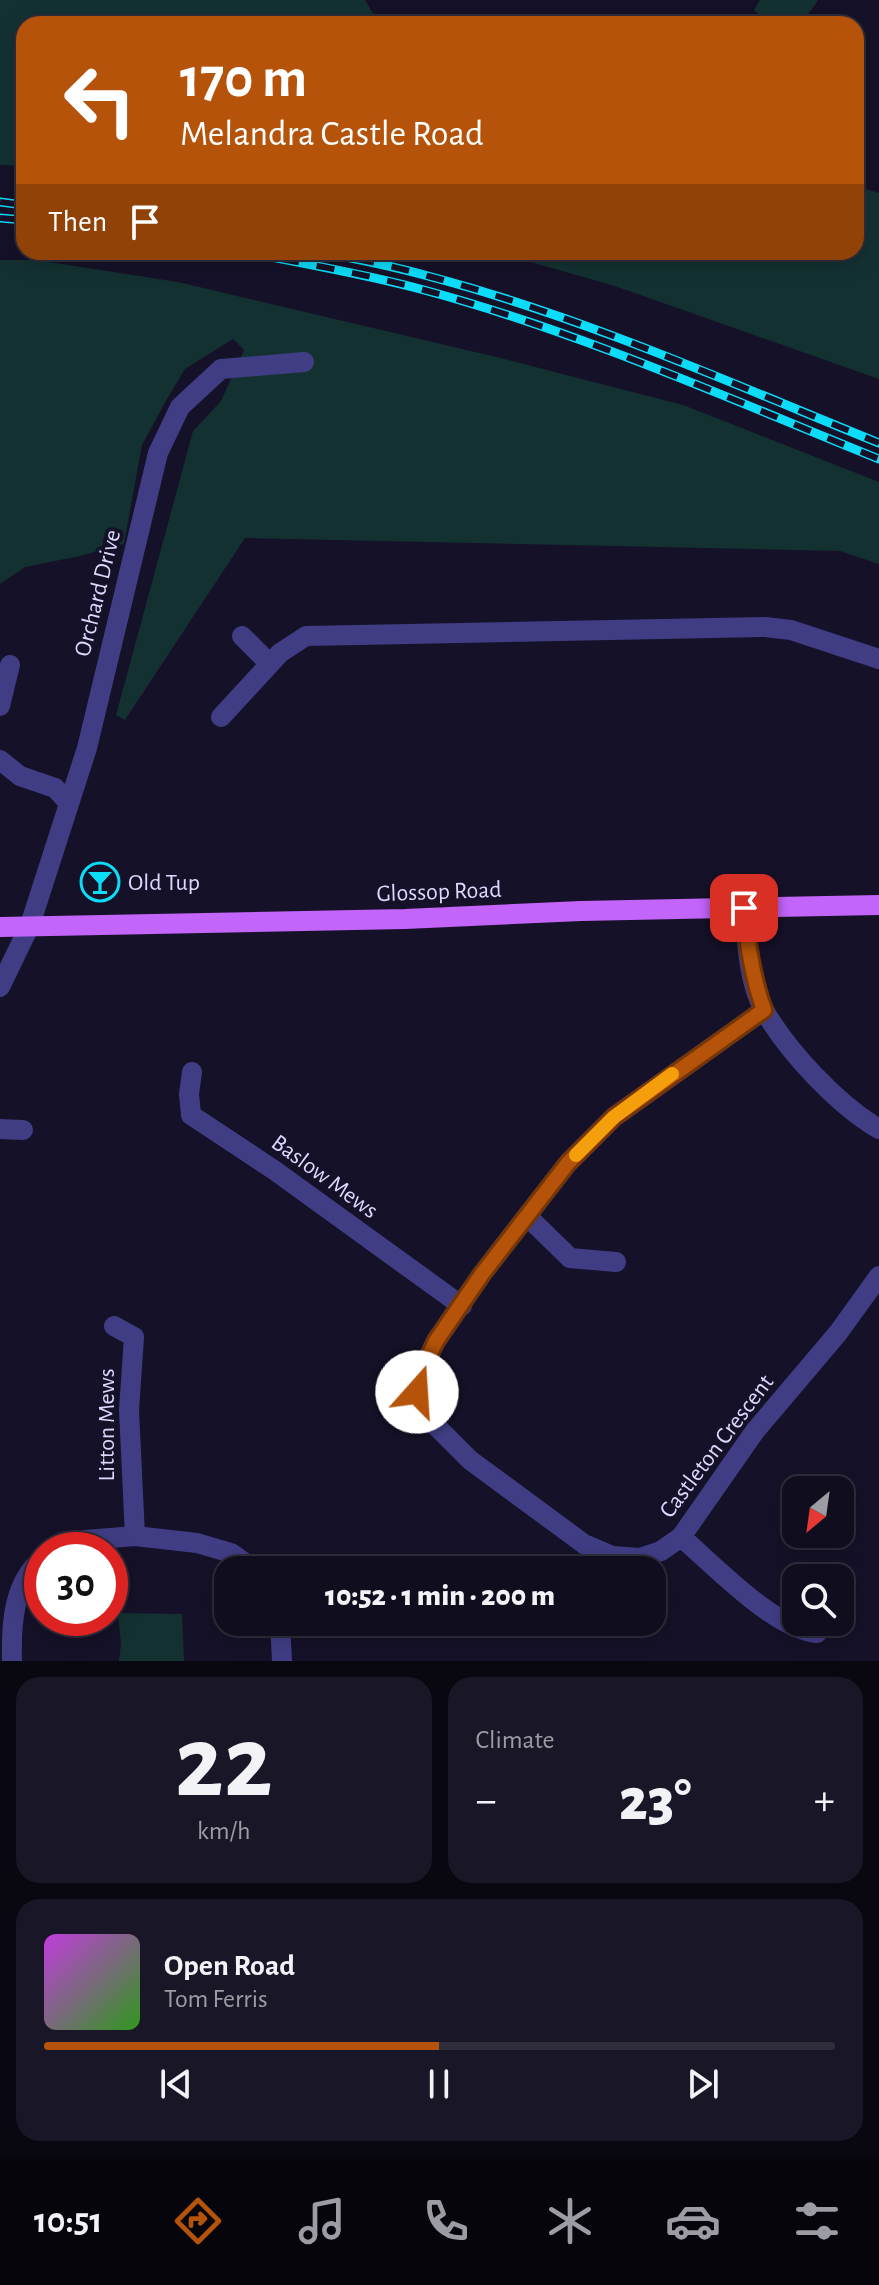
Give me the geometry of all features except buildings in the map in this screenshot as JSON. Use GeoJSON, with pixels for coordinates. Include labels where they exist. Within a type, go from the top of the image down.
{"type":"FeatureCollection","features":[{"type":"Feature","properties":{"kind":"main road","name":"Glossop Road"},"geometry":{"type":"LineString","coordinates":[[0,927],[879,905]]}},
{"type":"Feature","properties":{"kind":"street","name":"Orchard Drive"},"geometry":{"type":"LineString","coordinates":[[0,987],[30,925],[87,748],[158,453],[180,407],[221,369],[304,362]]}},
{"type":"Feature","properties":{"kind":"street"},"geometry":{"type":"LineString","coordinates":[[221,717],[280,653],[306,636],[765,627],[791,630],[879,659]]}},
{"type":"Feature","properties":{"kind":"street"},"geometry":{"type":"LineString","coordinates":[[242,636],[270,664]]}},
{"type":"Feature","properties":{"kind":"street"},"geometry":{"type":"LineString","coordinates":[[0,706],[10,665]]}},
{"type":"Feature","properties":{"kind":"street"},"geometry":{"type":"LineString","coordinates":[[0,760],[20,776],[55,788],[68,802]]}},
{"type":"Feature","properties":{"kind":"street"},"geometry":{"type":"LineString","coordinates":[[744,908],[756,990],[764,1010],[825,1087],[879,1129]]}},
{"type":"Feature","properties":{"kind":"street","name":"Castleton Crescent"},"geometry":{"type":"LineString","coordinates":[[764,1010],[614,1117],[568,1163],[482,1274],[436,1341],[424,1366],[417,1392],[430,1420],[470,1460],[584,1544],[612,1556],[640,1558],[661,1551],[681,1537],[755,1431],[838,1333],[879,1276]]}},
{"type":"Feature","properties":{"kind":"street","name":"Baslow Mews"},"geometry":{"type":"LineString","coordinates":[[192,1072],[189,1094],[191,1115],[274,1170],[462,1306]]}},
{"type":"Feature","properties":{"kind":"street"},"geometry":{"type":"LineString","coordinates":[[0,1129],[23,1130]]}},
{"type":"Feature","properties":{"kind":"street"},"geometry":{"type":"LineString","coordinates":[[528,1217],[570,1258],[616,1262]]}},
{"type":"Feature","properties":{"kind":"street","name":"Litton Mews"},"geometry":{"type":"LineString","coordinates":[[114,1326],[134,1337],[129,1410],[135,1536]]}},
{"type":"Feature","properties":{"kind":"street"},"geometry":{"type":"LineString","coordinates":[[128,1537],[197,1543],[235,1556]]}},
{"type":"Feature","properties":{"kind":"street"},"geometry":{"type":"LineString","coordinates":[[681,1537],[782,1621]]}},
{"type":"Feature","properties":{"kind":"street"},"geometry":{"type":"LineString","coordinates":[[8,1653],[18,1590],[24,1580]]}},
{"type":"Feature","properties":{"kind":"street"},"geometry":{"type":"LineString","coordinates":[[281,1636],[282,1661]]}},
{"type":"Feature","properties":{"kind":"green space"},"geometry":{"type":"Polygon","coordinates":[[[0,0],[365,0],[374,16],[16,16],[16,166],[0,165],[0,0]]]}},
{"type":"Feature","properties":{"kind":"green space"},"geometry":{"type":"Polygon","coordinates":[[[760,0],[818,0],[805,16],[760,16],[754,10],[760,0]]]}},
{"type":"Feature","properties":{"kind":"green space"},"geometry":{"type":"Polygon","coordinates":[[[864,188],[879,193],[879,379],[615,286],[524,260],[864,260],[864,188]]]}},
{"type":"Feature","properties":{"kind":"green space"},"geometry":{"type":"Polygon","coordinates":[[[0,260],[36,260],[178,282],[492,356],[683,405],[879,482],[879,564],[840,551],[245,538],[125,720],[116,715],[193,431],[221,401],[244,350],[233,339],[185,369],[142,445],[124,544],[25,567],[0,584],[0,260]]]}},
{"type":"Feature","properties":{"kind":"green space"},"geometry":{"type":"Polygon","coordinates":[[[128,1613],[182,1614],[184,1661],[119,1661],[120,1636],[128,1636],[128,1613]]]}},
{"type":"Feature","properties":{"kind":"railway"},"geometry":{"type":"LineString","coordinates":[[0,202],[16,204]]}},
{"type":"Feature","properties":{"kind":"railway"},"geometry":{"type":"LineString","coordinates":[[0,218],[16,219]]}},
{"type":"Feature","properties":{"kind":"railway"},"geometry":{"type":"LineString","coordinates":[[287,260],[402,284],[540,326],[654,368],[879,459]]}},
{"type":"Feature","properties":{"kind":"railway"},"geometry":{"type":"LineString","coordinates":[[360,260],[486,292],[600,331],[879,443]]}},
{"type":"Feature","properties":{"kind":"slow traffic"},"geometry":{"type":"LineString","coordinates":[[576,1155],[614,1117],[672,1074]]}},
{"type":"Feature","properties":{"kind":"place","name":"Old Tup"},"geometry":{"type":"Point","coordinates":[100,882]}},
{"type":"Feature","properties":{"kind":"route"},"geometry":{"type":"LineString","coordinates":[[417,1392],[424,1366],[436,1341],[482,1274],[568,1163],[614,1117],[764,1010],[756,990],[744,908]]}}]}
